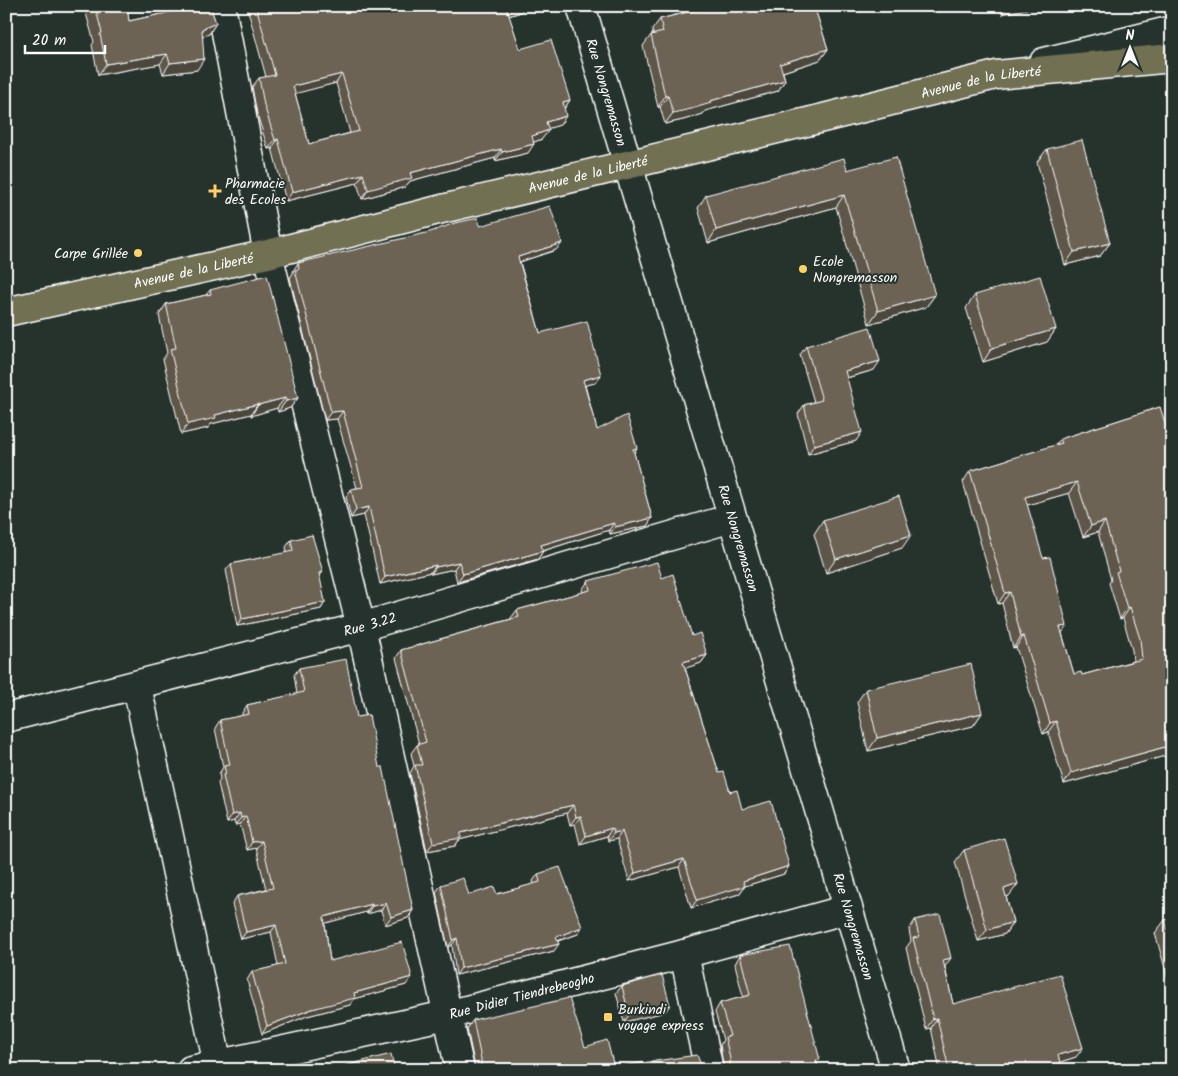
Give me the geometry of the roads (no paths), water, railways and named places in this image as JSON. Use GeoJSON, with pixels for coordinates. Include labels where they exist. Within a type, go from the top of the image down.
{"type":"FeatureCollection","features":[{"type":"Feature","properties":{"kind":"main road","name":"Avenue de la Liberté"},"geometry":{"type":"LineString","coordinates":[[6,312],[268,254],[996,74],[1172,58]]}},
{"type":"Feature","properties":{"kind":"street"},"geometry":{"type":"LineString","coordinates":[[221,6],[268,254],[361,627],[460,1070]]}},
{"type":"Feature","properties":{"kind":"street","name":"Rue Nongremasson"},"geometry":{"type":"LineString","coordinates":[[581,6],[626,165],[896,1070]]}},
{"type":"Feature","properties":{"kind":"street"},"geometry":{"type":"LineString","coordinates":[[996,74],[1172,30]]}},
{"type":"Feature","properties":{"kind":"street","name":"Rue 3.22"},"geometry":{"type":"LineString","coordinates":[[6,718],[137,686],[361,627],[732,518]]}},
{"type":"Feature","properties":{"kind":"street"},"geometry":{"type":"LineString","coordinates":[[137,686],[218,1066]]}},
{"type":"Feature","properties":{"kind":"street","name":"Rue Didier Tiendrebeogho"},"geometry":{"type":"LineString","coordinates":[[191,1070],[218,1066],[447,1015],[684,954],[848,908]]}},
{"type":"Feature","properties":{"kind":"street"},"geometry":{"type":"LineString","coordinates":[[684,954],[709,1070]]}},
{"type":"Feature","properties":{"kind":"place","name":"Pharmacie des Ecoles"},"geometry":{"type":"Point","coordinates":[215,191]}},
{"type":"Feature","properties":{"kind":"place","name":"Carpe Grillée"},"geometry":{"type":"Point","coordinates":[138,253]}},
{"type":"Feature","properties":{"kind":"place","name":"Ecole Nongremasson"},"geometry":{"type":"Point","coordinates":[803,269]}},
{"type":"Feature","properties":{"kind":"place","name":"Burkindi voyage express"},"geometry":{"type":"Point","coordinates":[608,1017]}}]}
